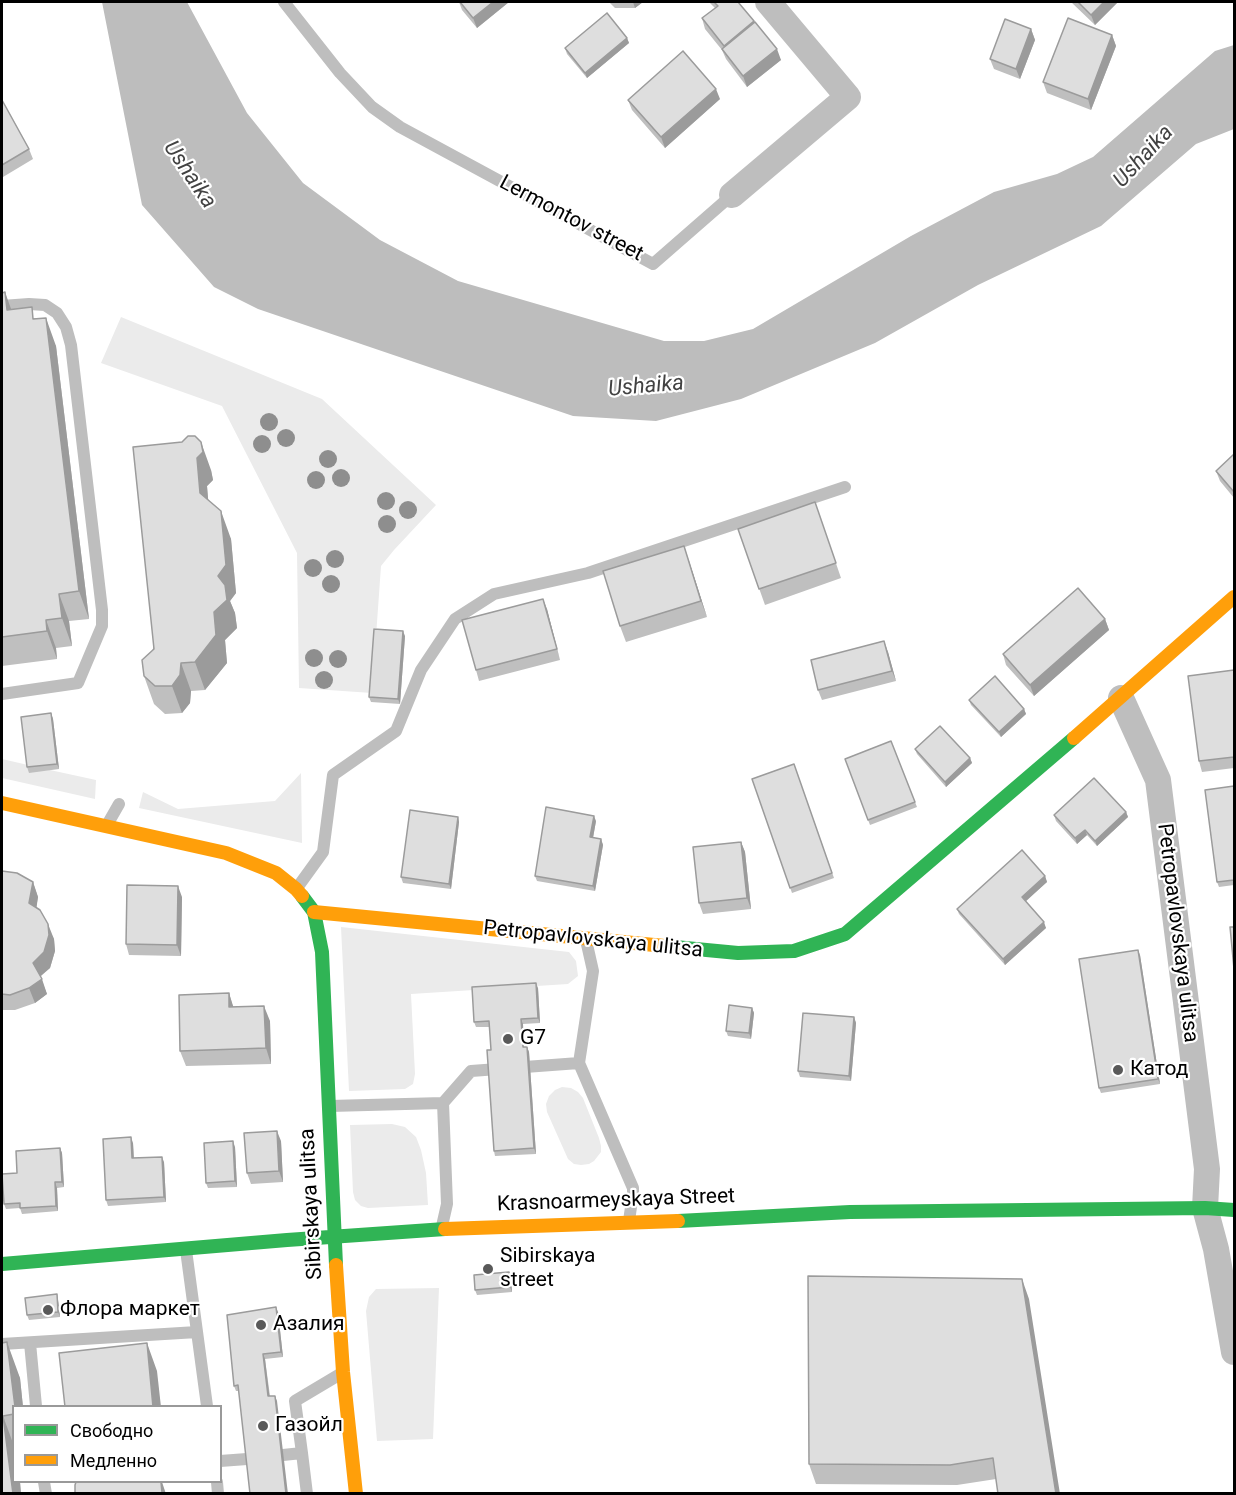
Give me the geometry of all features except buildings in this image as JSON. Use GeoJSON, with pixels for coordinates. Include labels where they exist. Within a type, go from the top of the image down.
{"type":"FeatureCollection","features":[{"type":"Feature","properties":{"kind":"main road","name":"Petropavlovskaya ulitsa"},"geometry":{"type":"LineString","coordinates":[[314,912],[738,954],[794,951],[845,934],[1121,698],[1234,597]]}},
{"type":"Feature","properties":{"kind":"main road"},"geometry":{"type":"LineString","coordinates":[[2,803],[226,853],[276,873],[296,889],[314,912]]}},
{"type":"Feature","properties":{"kind":"main road","name":"Sibirskaya ulitsa"},"geometry":{"type":"LineString","coordinates":[[314,912],[322,952],[334,1237],[343,1372],[356,1494]]}},
{"type":"Feature","properties":{"kind":"main road","name":"Krasnoarmeyskaya Street"},"geometry":{"type":"LineString","coordinates":[[2,1264],[441,1230],[850,1212],[1205,1208],[1234,1210]]}},
{"type":"Feature","properties":{"kind":"street","name":"Lermontov street"},"geometry":{"type":"LineString","coordinates":[[732,195],[848,97],[768,2]]}},
{"type":"Feature","properties":{"kind":"street","name":"Petropavlovskaya ulitsa"},"geometry":{"type":"LineString","coordinates":[[1121,698],[1158,780],[1207,1169],[1205,1208],[1216,1249],[1234,1352]]}},
{"type":"Feature","properties":{"kind":"lane","name":"Lermontov street"},"geometry":{"type":"LineString","coordinates":[[284,2],[340,73],[372,107],[390,120],[653,264],[732,195]]}},
{"type":"Feature","properties":{"kind":"lane"},"geometry":{"type":"LineString","coordinates":[[2,306],[29,303],[45,305],[57,313],[66,327],[71,345],[102,626],[78,683],[2,694]]}},
{"type":"Feature","properties":{"kind":"lane"},"geometry":{"type":"LineString","coordinates":[[296,889],[323,852],[333,775],[396,731],[421,670],[455,619],[494,594],[588,573],[845,487]]}},
{"type":"Feature","properties":{"kind":"lane"},"geometry":{"type":"LineString","coordinates":[[107,826],[119,804]]}},
{"type":"Feature","properties":{"kind":"lane"},"geometry":{"type":"LineString","coordinates":[[586,939],[593,971],[579,1063],[633,1188],[628,1223]]}},
{"type":"Feature","properties":{"kind":"lane"},"geometry":{"type":"LineString","coordinates":[[441,1230],[447,1204],[443,1103],[471,1071],[579,1063]]}},
{"type":"Feature","properties":{"kind":"lane"},"geometry":{"type":"LineString","coordinates":[[328,1106],[443,1103]]}},
{"type":"Feature","properties":{"kind":"lane"},"geometry":{"type":"LineString","coordinates":[[186,1249],[207,1405]]}},
{"type":"Feature","properties":{"kind":"lane"},"geometry":{"type":"LineString","coordinates":[[2,1344],[197,1332]]}},
{"type":"Feature","properties":{"kind":"lane"},"geometry":{"type":"LineString","coordinates":[[30,1343],[36,1405]]}},
{"type":"Feature","properties":{"kind":"lane"},"geometry":{"type":"LineString","coordinates":[[307,1494],[295,1401],[343,1372]]}},
{"type":"Feature","properties":{"kind":"lane"},"geometry":{"type":"LineString","coordinates":[[284,1455],[302,1453]]}},
{"type":"Feature","properties":{"kind":"lane"},"geometry":{"type":"LineString","coordinates":[[222,1461],[247,1459]]}},
{"type":"Feature","properties":{"kind":"shaded area"},"geometry":{"type":"Polygon","coordinates":[[[121,317],[322,399],[436,505],[381,566],[372,693],[299,688],[297,553],[222,406],[101,363],[121,317]]]}},
{"type":"Feature","properties":{"kind":"shaded area"},"geometry":{"type":"Polygon","coordinates":[[[2,759],[28,765],[29,772],[50,770],[96,780],[95,799],[2,778],[2,759]]]}},
{"type":"Feature","properties":{"kind":"shaded area"},"geometry":{"type":"Polygon","coordinates":[[[301,773],[302,843],[139,808],[143,792],[178,809],[275,801],[301,773]]]}},
{"type":"Feature","properties":{"kind":"shaded area"},"geometry":{"type":"Polygon","coordinates":[[[341,927],[569,952],[576,961],[578,976],[568,984],[411,994],[415,1074],[413,1084],[405,1089],[349,1091],[341,927]]]}},
{"type":"Feature","properties":{"kind":"shaded area"},"geometry":{"type":"Polygon","coordinates":[[[562,1087],[571,1088],[583,1098],[599,1138],[601,1152],[589,1164],[574,1164],[568,1159],[547,1112],[546,1104],[549,1096],[562,1087]]]}},
{"type":"Feature","properties":{"kind":"shaded area"},"geometry":{"type":"Polygon","coordinates":[[[392,1124],[405,1127],[416,1137],[426,1173],[428,1205],[368,1208],[361,1206],[355,1200],[350,1125],[392,1124]]]}},
{"type":"Feature","properties":{"kind":"shaded area"},"geometry":{"type":"Polygon","coordinates":[[[439,1288],[433,1439],[377,1441],[366,1311],[369,1297],[376,1289],[439,1288]]]}},
{"type":"Feature","properties":{"kind":"water","name":"Ushaika"},"geometry":{"type":"Polygon","coordinates":[[[102,2],[187,2],[247,113],[303,183],[380,240],[458,281],[664,341],[704,341],[753,329],[911,236],[994,192],[1057,174],[1093,157],[1215,51],[1234,45],[1234,129],[1196,144],[1101,226],[978,285],[875,343],[741,399],[656,421],[573,416],[258,309],[214,287],[142,205],[102,2]]]}},
{"type":"Feature","properties":{"kind":"traffic: fast"},"geometry":{"type":"LineString","coordinates":[[675,947],[738,953],[794,951],[845,934],[1074,738]]}},
{"type":"Feature","properties":{"kind":"traffic: fast"},"geometry":{"type":"LineString","coordinates":[[302,896],[314,912],[322,952],[336,1265]]}},
{"type":"Feature","properties":{"kind":"traffic: fast"},"geometry":{"type":"LineString","coordinates":[[678,1221],[850,1212],[1205,1208],[1234,1210]]}},
{"type":"Feature","properties":{"kind":"traffic: fast"},"geometry":{"type":"LineString","coordinates":[[2,1264],[445,1229]]}},
{"type":"Feature","properties":{"kind":"traffic: slow"},"geometry":{"type":"LineString","coordinates":[[1074,738],[1234,597]]}},
{"type":"Feature","properties":{"kind":"traffic: slow"},"geometry":{"type":"LineString","coordinates":[[2,803],[226,853],[276,873],[302,896]]}},
{"type":"Feature","properties":{"kind":"traffic: slow"},"geometry":{"type":"LineString","coordinates":[[314,912],[675,947]]}},
{"type":"Feature","properties":{"kind":"traffic: slow"},"geometry":{"type":"LineString","coordinates":[[445,1229],[678,1221]]}},
{"type":"Feature","properties":{"kind":"traffic: slow"},"geometry":{"type":"LineString","coordinates":[[336,1265],[343,1372],[356,1494]]}},
{"type":"Feature","properties":{"kind":"place","name":"G7"},"geometry":{"type":"Point","coordinates":[508,1039]}},
{"type":"Feature","properties":{"kind":"place","name":"Катод"},"geometry":{"type":"Point","coordinates":[1118,1070]}},
{"type":"Feature","properties":{"kind":"place","name":"Sibirskaya street"},"geometry":{"type":"Point","coordinates":[488,1269]}},
{"type":"Feature","properties":{"kind":"place","name":"Флора маркет"},"geometry":{"type":"Point","coordinates":[48,1310]}},
{"type":"Feature","properties":{"kind":"place","name":"Азалия"},"geometry":{"type":"Point","coordinates":[261,1325]}},
{"type":"Feature","properties":{"kind":"place","name":"Газойл"},"geometry":{"type":"Point","coordinates":[263,1426]}}]}
